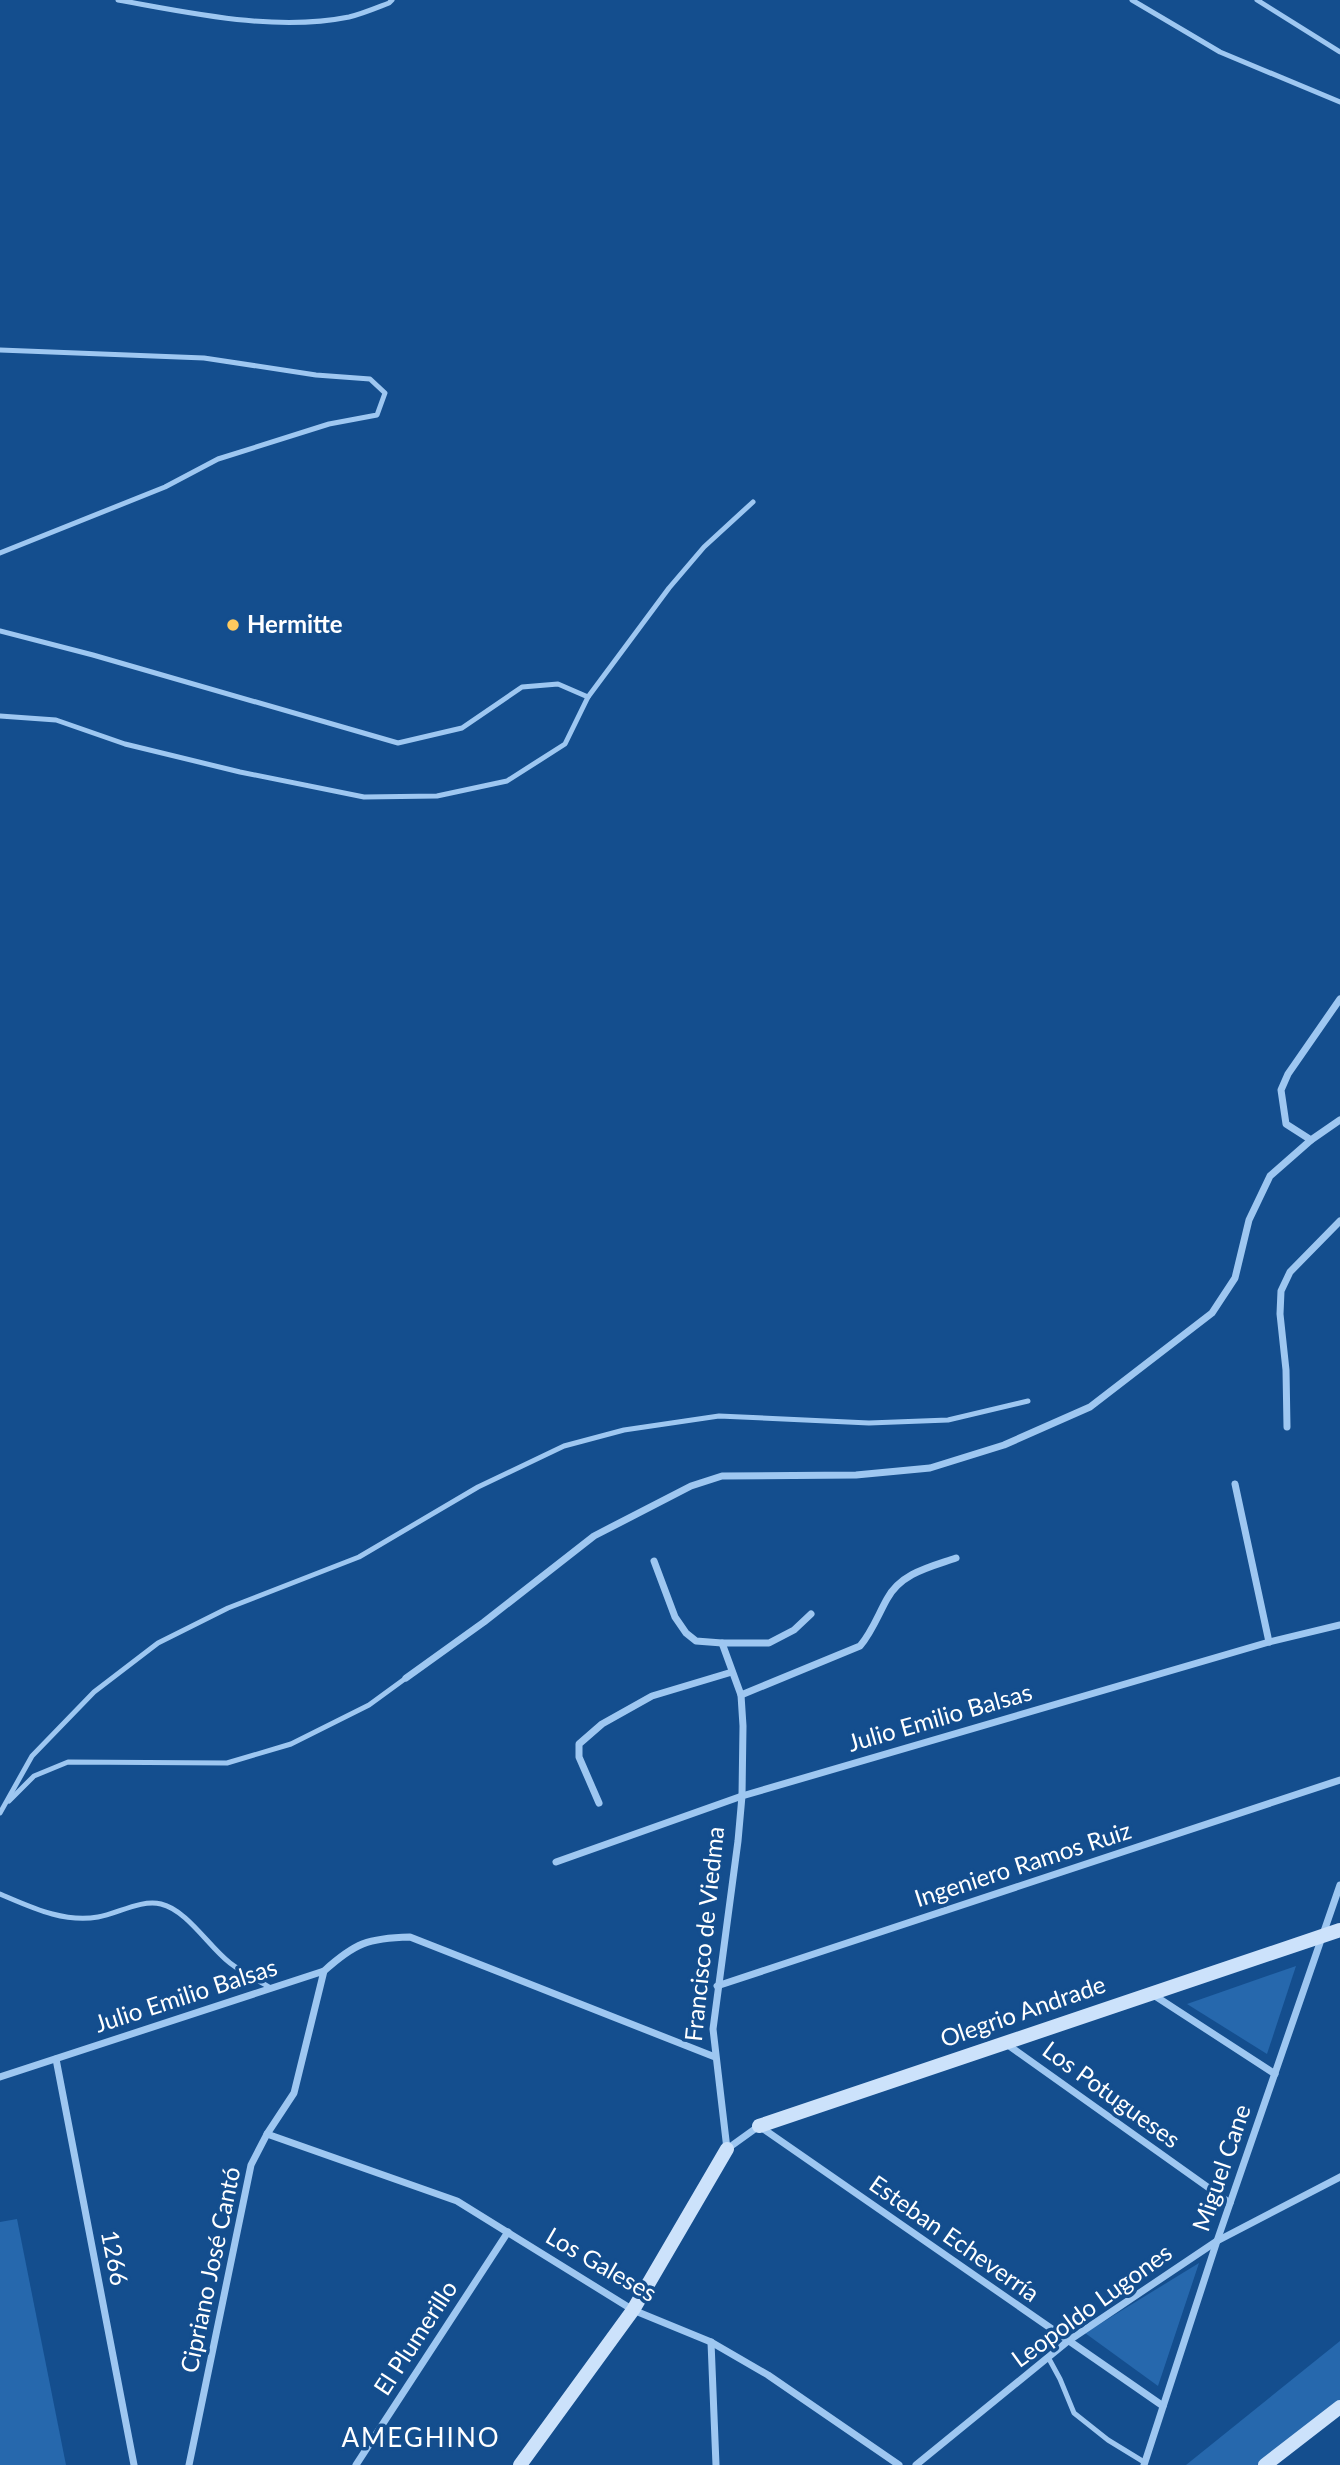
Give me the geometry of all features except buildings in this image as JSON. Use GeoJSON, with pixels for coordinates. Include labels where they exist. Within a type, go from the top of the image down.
{"type":"FeatureCollection","features":[{"type":"Feature","properties":{"kind":"street"},"geometry":{"type":"LineString","coordinates":[[1311,1140],[1286,1124],[1281,1090],[1288,1074],[1340,999]]}},
{"type":"Feature","properties":{"kind":"street"},"geometry":{"type":"LineString","coordinates":[[406,1678],[484,1622],[594,1536],[691,1486],[722,1476],[856,1475],[930,1468],[1004,1445],[1090,1407],[1212,1313],[1235,1278],[1249,1220],[1270,1176],[1311,1140],[1340,1120]]}},
{"type":"Feature","properties":{"kind":"street"},"geometry":{"type":"LineString","coordinates":[[1287,1427],[1281,1291],[1290,1272],[1340,1221]]}},
{"type":"Feature","properties":{"kind":"street"},"geometry":{"type":"LineString","coordinates":[[1235,1484],[1269,1642]]}},
{"type":"Feature","properties":{"kind":"street"},"geometry":{"type":"LineString","coordinates":[[741,1695],[860,1646],[870,1635],[889,1595],[902,1580],[956,1558]]}},
{"type":"Feature","properties":{"kind":"street"},"geometry":{"type":"LineString","coordinates":[[654,1561],[675,1617],[686,1633],[696,1641],[769,1643],[794,1630],[811,1614]]}},
{"type":"Feature","properties":{"kind":"street","name":"Julio Emilio Balsas"},"geometry":{"type":"LineString","coordinates":[[556,1862],[742,1796],[1269,1642],[1340,1625]]}},
{"type":"Feature","properties":{"kind":"street","name":"Francisco de Viedma"},"geometry":{"type":"LineString","coordinates":[[722,1643],[741,1695],[742,1796],[713,2029],[727,2149]]}},
{"type":"Feature","properties":{"kind":"street"},"geometry":{"type":"LineString","coordinates":[[599,1803],[579,1757],[579,1744],[602,1724],[652,1696],[732,1671]]}},
{"type":"Feature","properties":{"kind":"street","name":"Ingeniero Ramos Ruiz"},"geometry":{"type":"LineString","coordinates":[[718,1986],[1340,1780]]}},
{"type":"Feature","properties":{"kind":"street","name":"Miguel Cane"},"geometry":{"type":"LineString","coordinates":[[1144,2464],[1217,2241],[1340,1885]]}},
{"type":"Feature","properties":{"kind":"street","name":"Olegrio Andrade"},"geometry":{"type":"LineString","coordinates":[[727,2149],[759,2126],[1340,1930]]}},
{"type":"Feature","properties":{"kind":"street","name":"Julio Emilio Balsas"},"geometry":{"type":"LineString","coordinates":[[0,2077],[324,1971],[347,1950],[377,1938],[410,1937],[715,2057]]}},
{"type":"Feature","properties":{"kind":"street","name":"Cipriano José Cantó"},"geometry":{"type":"LineString","coordinates":[[189,2465],[251,2165],[267,2134],[294,2093],[324,1971]]}},
{"type":"Feature","properties":{"kind":"street"},"geometry":{"type":"LineString","coordinates":[[1151,1994],[1275,2074]]}},
{"type":"Feature","properties":{"kind":"street","name":"Los Potugueses"},"geometry":{"type":"LineString","coordinates":[[1004,2042],[1230,2203]]}},
{"type":"Feature","properties":{"kind":"street","name":"1266"},"geometry":{"type":"LineString","coordinates":[[56,2059],[134,2465]]}},
{"type":"Feature","properties":{"kind":"street","name":"Esteban Echeverría"},"geometry":{"type":"LineString","coordinates":[[759,2126],[1163,2406]]}},
{"type":"Feature","properties":{"kind":"street","name":"Los Galeses"},"geometry":{"type":"LineString","coordinates":[[267,2134],[457,2201],[633,2309],[711,2342],[768,2375],[899,2465]]}},
{"type":"Feature","properties":{"kind":"street"},"geometry":{"type":"LineString","coordinates":[[520,2465],[633,2309],[727,2149]]}},
{"type":"Feature","properties":{"kind":"street","name":"Leopoldo Lugones"},"geometry":{"type":"LineString","coordinates":[[916,2465],[1068,2341],[1217,2241],[1340,2178]]}},
{"type":"Feature","properties":{"kind":"street","name":"El Plumerillo"},"geometry":{"type":"LineString","coordinates":[[356,2465],[508,2232]]}},
{"type":"Feature","properties":{"kind":"street"},"geometry":{"type":"LineString","coordinates":[[711,2342],[716,2465]]}},
{"type":"Feature","properties":{"kind":"street"},"geometry":{"type":"LineString","coordinates":[[1265,2465],[1340,2407]]}},
{"type":"Feature","properties":{"kind":"lane"},"geometry":{"type":"LineString","coordinates":[[118,0],[212,16],[301,23],[350,17],[392,0]]}},
{"type":"Feature","properties":{"kind":"lane"},"geometry":{"type":"LineString","coordinates":[[1132,0],[1220,52],[1340,102]]}},
{"type":"Feature","properties":{"kind":"lane"},"geometry":{"type":"LineString","coordinates":[[1257,0],[1340,52]]}},
{"type":"Feature","properties":{"kind":"lane"},"geometry":{"type":"LineString","coordinates":[[0,350],[204,358],[316,375],[370,379],[385,393],[377,415],[329,424],[218,458],[166,487],[0,553]]}},
{"type":"Feature","properties":{"kind":"lane"},"geometry":{"type":"LineString","coordinates":[[0,716],[55,720],[138,747],[240,772],[364,797],[437,796],[507,781],[565,744],[588,697],[678,578],[704,547],[752,502]]}},
{"type":"Feature","properties":{"kind":"lane"},"geometry":{"type":"LineString","coordinates":[[0,631],[398,743],[462,728],[522,687],[558,684],[588,697]]}},
{"type":"Feature","properties":{"kind":"lane"},"geometry":{"type":"LineString","coordinates":[[0,1813],[32,1756],[94,1692],[158,1643],[228,1608],[359,1557],[478,1487],[564,1446],[624,1430],[719,1416],[869,1423],[948,1420],[1028,1401]]}},
{"type":"Feature","properties":{"kind":"lane"},"geometry":{"type":"LineString","coordinates":[[4,1805],[34,1776],[68,1762],[227,1763],[291,1744],[369,1705],[406,1678]]}},
{"type":"Feature","properties":{"kind":"lane"},"geometry":{"type":"LineString","coordinates":[[0,1894],[44,1913],[62,1917],[96,1917],[144,1905],[161,1904],[180,1914],[229,1962],[271,1989]]}},
{"type":"Feature","properties":{"kind":"lane"},"geometry":{"type":"LineString","coordinates":[[1048,2357],[1074,2413],[1144,2464]]}},
{"type":"Feature","properties":{"kind":"shaded area"},"geometry":{"type":"Polygon","coordinates":[[[1296,1966],[1267,2054],[1187,2004],[1296,1966]]]}},
{"type":"Feature","properties":{"kind":"shaded area"},"geometry":{"type":"Polygon","coordinates":[[[17,2219],[66,2465],[0,2465],[0,2222],[17,2219]]]}},
{"type":"Feature","properties":{"kind":"shaded area"},"geometry":{"type":"Polygon","coordinates":[[[1199,2263],[1158,2386],[1085,2333],[1199,2263]]]}},
{"type":"Feature","properties":{"kind":"shaded area"},"geometry":{"type":"Polygon","coordinates":[[[1340,2341],[1340,2407],[1265,2465],[1186,2465],[1340,2341]]]}},
{"type":"Feature","properties":{"kind":"place","name":"Hermitte"},"geometry":{"type":"Point","coordinates":[233,625]}},
{"type":"Feature","properties":{"kind":"district","name":"AMEGHINO"},"geometry":{"type":"Point","coordinates":[421,2438]}}]}
